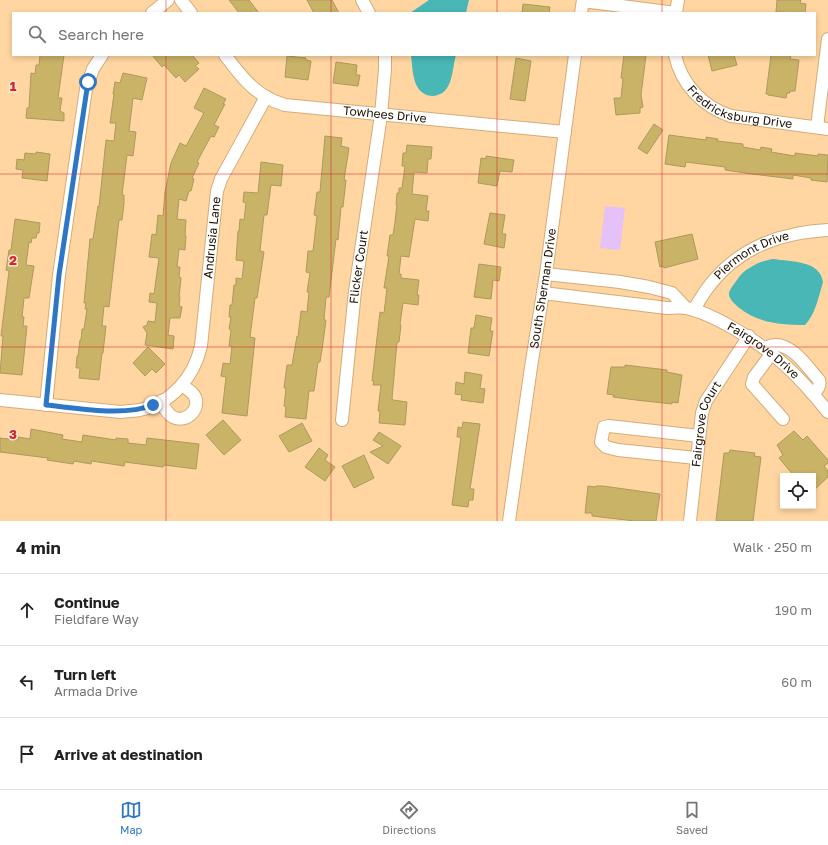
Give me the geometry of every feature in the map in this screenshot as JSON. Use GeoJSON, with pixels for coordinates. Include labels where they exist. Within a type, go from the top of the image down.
{"type":"FeatureCollection","features":[{"type":"Feature","properties":{"kind":"street"},"geometry":{"type":"LineString","coordinates":[[153,12],[168,0]]}},
{"type":"Feature","properties":{"kind":"street"},"geometry":{"type":"LineString","coordinates":[[181,0],[190,12]]}},
{"type":"Feature","properties":{"kind":"street"},"geometry":{"type":"LineString","coordinates":[[362,0],[368,12]]}},
{"type":"Feature","properties":{"kind":"street"},"geometry":{"type":"LineString","coordinates":[[676,12],[678,0]]}},
{"type":"Feature","properties":{"kind":"street"},"geometry":{"type":"LineString","coordinates":[[582,5],[664,12]]}},
{"type":"Feature","properties":{"kind":"street"},"geometry":{"type":"LineString","coordinates":[[823,128],[828,39]]}},
{"type":"Feature","properties":{"kind":"street"},"geometry":{"type":"LineString","coordinates":[[46,405],[59,275],[86,89],[93,69],[101,56]]}},
{"type":"Feature","properties":{"kind":"street","name":"Towhees Drive"},"geometry":{"type":"LineString","coordinates":[[226,56],[248,84],[266,97],[285,105],[565,132]]}},
{"type":"Feature","properties":{"kind":"street","name":"Flicker Court"},"geometry":{"type":"LineString","coordinates":[[342,420],[355,291],[381,115],[385,56]]}},
{"type":"Feature","properties":{"kind":"street","name":"South Sherman Drive"},"geometry":{"type":"LineString","coordinates":[[509,521],[546,274],[576,56]]}},
{"type":"Feature","properties":{"kind":"street","name":"Fredricksburg Drive"},"geometry":{"type":"LineString","coordinates":[[676,56],[678,65],[688,84],[700,98],[718,110],[731,116],[823,128]]}},
{"type":"Feature","properties":{"kind":"street","name":"Andrusia Lane"},"geometry":{"type":"LineString","coordinates":[[0,400],[121,412],[141,410],[170,396],[182,385],[194,367],[200,346],[217,191],[221,179],[266,97]]}},
{"type":"Feature","properties":{"kind":"street","name":"Piermont Drive"},"geometry":{"type":"LineString","coordinates":[[689,309],[728,265],[749,250],[779,238],[795,234],[828,230]]}},
{"type":"Feature","properties":{"kind":"street","name":"Fairgrove Drive"},"geometry":{"type":"LineString","coordinates":[[546,274],[620,282],[649,287],[672,293],[689,309]]}},
{"type":"Feature","properties":{"kind":"street","name":"Fairgrove Drive"},"geometry":{"type":"LineString","coordinates":[[543,293],[667,308],[689,309],[712,317],[749,336],[768,350],[796,375],[828,412]]}},
{"type":"Feature","properties":{"kind":"street","name":"Fairgrove Court"},"geometry":{"type":"LineString","coordinates":[[690,521],[696,458],[702,414],[706,401],[749,336]]}},
{"type":"Feature","properties":{"kind":"street"},"geometry":{"type":"LineString","coordinates":[[768,350],[752,384],[783,418]]}},
{"type":"Feature","properties":{"kind":"street"},"geometry":{"type":"LineString","coordinates":[[161,401],[171,416],[182,419],[188,417],[194,412],[196,402],[193,395],[182,385]]}},
{"type":"Feature","properties":{"kind":"street"},"geometry":{"type":"LineString","coordinates":[[696,458],[618,450],[606,447],[601,442],[604,427],[609,426],[699,436]]}},
{"type":"Feature","properties":{"kind":"shaded area"},"geometry":{"type":"Polygon","coordinates":[[[605,206],[625,208],[620,250],[600,248],[605,206]]]}},
{"type":"Feature","properties":{"kind":"water"},"geometry":{"type":"Polygon","coordinates":[[[429,0],[469,0],[466,12],[411,12],[429,0]]]}},
{"type":"Feature","properties":{"kind":"water"},"geometry":{"type":"Polygon","coordinates":[[[411,56],[456,56],[451,80],[447,88],[440,94],[434,96],[421,92],[413,75],[411,56]]]}},
{"type":"Feature","properties":{"kind":"water"},"geometry":{"type":"Polygon","coordinates":[[[774,259],[804,263],[811,266],[821,275],[823,282],[818,299],[814,311],[805,325],[778,324],[761,320],[745,312],[731,300],[729,293],[731,288],[742,274],[759,263],[774,259]]]}},
{"type":"Feature","properties":{"kind":"building"},"geometry":{"type":"Polygon","coordinates":[[[229,0],[249,0],[258,12],[238,12],[229,0]]]}},
{"type":"Feature","properties":{"kind":"building"},"geometry":{"type":"Polygon","coordinates":[[[307,0],[332,0],[338,12],[313,12],[307,0]]]}},
{"type":"Feature","properties":{"kind":"building"},"geometry":{"type":"Polygon","coordinates":[[[777,0],[801,0],[800,3],[806,4],[805,12],[776,12],[777,0]]]}},
{"type":"Feature","properties":{"kind":"building"},"geometry":{"type":"Polygon","coordinates":[[[523,4],[550,7],[549,12],[522,12],[523,4]]]}},
{"type":"Feature","properties":{"kind":"building"},"geometry":{"type":"Polygon","coordinates":[[[40,56],[64,56],[58,98],[62,98],[60,111],[64,113],[64,121],[26,118],[27,108],[29,108],[31,73],[35,74],[36,65],[39,65],[40,56]]]}},
{"type":"Feature","properties":{"kind":"building"},"geometry":{"type":"Polygon","coordinates":[[[153,56],[193,56],[199,63],[195,66],[199,69],[185,82],[179,75],[176,78],[164,65],[162,67],[153,56]]]}},
{"type":"Feature","properties":{"kind":"building"},"geometry":{"type":"Polygon","coordinates":[[[287,56],[306,58],[306,60],[311,61],[308,80],[285,77],[287,56]]]}},
{"type":"Feature","properties":{"kind":"building"},"geometry":{"type":"Polygon","coordinates":[[[624,56],[646,56],[641,95],[643,107],[640,108],[640,113],[616,115],[614,98],[621,98],[623,78],[621,78],[624,56]]]}},
{"type":"Feature","properties":{"kind":"building"},"geometry":{"type":"Polygon","coordinates":[[[708,56],[734,56],[737,65],[712,71],[708,56]]]}},
{"type":"Feature","properties":{"kind":"building"},"geometry":{"type":"Polygon","coordinates":[[[771,56],[791,56],[790,59],[799,60],[795,91],[790,91],[790,93],[787,93],[786,98],[766,94],[771,56]]]}},
{"type":"Feature","properties":{"kind":"building"},"geometry":{"type":"Polygon","coordinates":[[[516,58],[531,61],[525,101],[510,99],[516,58]]]}},
{"type":"Feature","properties":{"kind":"building"},"geometry":{"type":"Polygon","coordinates":[[[336,62],[357,65],[356,75],[360,75],[358,86],[333,83],[336,62]]]}},
{"type":"Feature","properties":{"kind":"building"},"geometry":{"type":"Polygon","coordinates":[[[123,73],[147,78],[142,100],[133,98],[129,131],[136,132],[133,156],[127,155],[122,195],[124,195],[124,204],[122,220],[119,220],[109,307],[104,306],[102,326],[106,326],[99,380],[79,378],[80,368],[76,368],[82,329],[84,329],[87,309],[85,309],[86,303],[84,303],[90,239],[93,239],[98,206],[99,207],[106,140],[114,141],[116,123],[110,123],[115,82],[120,83],[123,73]]]}},
{"type":"Feature","properties":{"kind":"building"},"geometry":{"type":"Polygon","coordinates":[[[204,88],[226,99],[214,125],[219,127],[214,137],[211,136],[197,162],[199,163],[192,178],[194,179],[191,191],[189,191],[186,201],[179,199],[177,219],[186,220],[186,236],[185,250],[179,249],[177,267],[180,267],[179,277],[181,278],[179,306],[182,307],[180,318],[170,318],[168,335],[174,336],[173,349],[145,345],[147,333],[143,327],[147,325],[148,321],[155,322],[157,303],[149,302],[150,293],[154,294],[159,258],[149,257],[152,234],[156,235],[158,215],[163,216],[165,192],[171,163],[180,143],[186,146],[204,113],[194,108],[204,88]]]}},
{"type":"Feature","properties":{"kind":"building"},"geometry":{"type":"Polygon","coordinates":[[[654,124],[663,130],[647,154],[638,148],[654,124]]]}},
{"type":"Feature","properties":{"kind":"building"},"geometry":{"type":"Polygon","coordinates":[[[669,135],[706,140],[706,137],[718,139],[717,141],[743,144],[743,147],[760,150],[761,147],[772,149],[771,152],[795,156],[795,153],[818,156],[818,154],[828,155],[827,182],[811,180],[811,178],[793,175],[793,179],[752,174],[725,170],[725,167],[686,162],[685,167],[665,164],[669,135]]]}},
{"type":"Feature","properties":{"kind":"building"},"geometry":{"type":"Polygon","coordinates":[[[325,136],[342,138],[341,146],[349,148],[344,180],[346,180],[343,207],[341,207],[338,240],[336,239],[329,297],[326,297],[324,320],[326,320],[314,391],[309,391],[306,419],[285,417],[286,407],[284,406],[286,388],[284,388],[287,365],[292,365],[297,336],[298,337],[301,311],[307,312],[309,292],[307,292],[310,273],[306,272],[308,251],[313,251],[317,216],[314,215],[317,192],[320,192],[325,136]]]}},
{"type":"Feature","properties":{"kind":"building"},"geometry":{"type":"Polygon","coordinates":[[[407,145],[432,147],[431,159],[428,159],[427,173],[414,172],[412,194],[428,196],[426,211],[429,211],[428,221],[415,219],[409,257],[401,256],[399,274],[401,274],[401,278],[419,280],[417,295],[419,295],[418,305],[403,303],[399,342],[397,342],[392,399],[407,402],[405,425],[379,423],[380,411],[378,411],[381,385],[373,385],[374,381],[372,381],[380,312],[384,313],[387,288],[384,288],[389,256],[387,256],[390,235],[393,235],[394,229],[397,193],[399,193],[399,188],[402,188],[405,166],[402,166],[403,153],[406,153],[407,145]]]}},
{"type":"Feature","properties":{"kind":"building"},"geometry":{"type":"Polygon","coordinates":[[[36,152],[50,154],[47,181],[22,178],[23,170],[16,169],[17,159],[24,160],[25,153],[36,154],[36,152]]]}},
{"type":"Feature","properties":{"kind":"building"},"geometry":{"type":"Polygon","coordinates":[[[486,156],[514,160],[512,172],[500,171],[497,186],[478,183],[481,158],[486,159],[486,156]]]}},
{"type":"Feature","properties":{"kind":"building"},"geometry":{"type":"Polygon","coordinates":[[[261,162],[283,165],[281,186],[271,185],[267,215],[264,215],[260,251],[264,252],[257,298],[255,298],[250,337],[255,338],[247,416],[222,413],[226,377],[221,376],[223,363],[230,364],[232,346],[229,346],[231,317],[229,317],[234,285],[236,285],[236,278],[242,279],[244,261],[236,260],[240,219],[244,220],[246,203],[243,202],[244,192],[258,193],[261,162]]]}},
{"type":"Feature","properties":{"kind":"building"},"geometry":{"type":"Polygon","coordinates":[[[490,213],[505,215],[502,234],[506,234],[504,248],[484,244],[490,213]]]}},
{"type":"Feature","properties":{"kind":"building"},"geometry":{"type":"Polygon","coordinates":[[[15,219],[40,223],[39,233],[37,233],[36,238],[32,238],[31,243],[29,242],[26,265],[34,266],[29,298],[24,298],[22,317],[24,317],[23,326],[27,326],[22,375],[0,373],[3,336],[1,336],[9,271],[6,270],[9,250],[11,250],[15,219]]]}},
{"type":"Feature","properties":{"kind":"building"},"geometry":{"type":"Polygon","coordinates":[[[692,234],[698,259],[664,268],[663,266],[660,267],[655,242],[692,234]]]}},
{"type":"Feature","properties":{"kind":"building"},"geometry":{"type":"Polygon","coordinates":[[[479,264],[501,267],[499,281],[493,280],[491,299],[474,297],[479,264]]]}},
{"type":"Feature","properties":{"kind":"building"},"geometry":{"type":"Polygon","coordinates":[[[476,315],[492,318],[490,331],[493,331],[489,356],[468,353],[471,328],[474,328],[476,315]]]}},
{"type":"Feature","properties":{"kind":"building"},"geometry":{"type":"Polygon","coordinates":[[[148,347],[165,364],[156,373],[152,369],[145,376],[133,363],[148,347]]]}},
{"type":"Feature","properties":{"kind":"building"},"geometry":{"type":"Polygon","coordinates":[[[625,365],[667,370],[667,372],[682,375],[678,403],[672,402],[672,404],[636,400],[613,397],[614,395],[607,394],[611,367],[625,367],[625,365]]]}},
{"type":"Feature","properties":{"kind":"building"},"geometry":{"type":"Polygon","coordinates":[[[465,372],[482,375],[480,388],[485,389],[483,403],[461,400],[462,395],[455,394],[456,382],[464,384],[465,372]]]}},
{"type":"Feature","properties":{"kind":"building"},"geometry":{"type":"Polygon","coordinates":[[[223,420],[241,440],[224,455],[206,435],[223,420]]]}},
{"type":"Feature","properties":{"kind":"building"},"geometry":{"type":"Polygon","coordinates":[[[463,422],[480,424],[470,489],[474,489],[473,500],[469,500],[468,507],[452,505],[461,437],[457,437],[458,427],[462,428],[463,422]]]}},
{"type":"Feature","properties":{"kind":"building"},"geometry":{"type":"Polygon","coordinates":[[[302,423],[312,441],[289,452],[279,436],[302,423]]]}},
{"type":"Feature","properties":{"kind":"building"},"geometry":{"type":"Polygon","coordinates":[[[31,429],[63,435],[62,439],[82,442],[83,435],[116,440],[116,438],[128,439],[128,443],[146,445],[147,438],[199,444],[196,469],[164,465],[163,467],[125,462],[124,466],[92,461],[91,464],[74,461],[73,464],[47,460],[48,458],[0,452],[0,438],[18,440],[18,437],[30,439],[31,429]]]}},
{"type":"Feature","properties":{"kind":"building"},"geometry":{"type":"Polygon","coordinates":[[[794,431],[803,440],[807,436],[828,460],[828,463],[824,466],[828,471],[828,477],[816,488],[816,473],[792,473],[779,458],[783,455],[777,445],[794,431]]]}},
{"type":"Feature","properties":{"kind":"building"},"geometry":{"type":"Polygon","coordinates":[[[379,432],[401,446],[388,464],[370,452],[383,446],[373,440],[379,432]]]}},
{"type":"Feature","properties":{"kind":"building"},"geometry":{"type":"Polygon","coordinates":[[[319,448],[328,455],[325,460],[335,467],[325,481],[305,467],[319,448]]]}},
{"type":"Feature","properties":{"kind":"building"},"geometry":{"type":"Polygon","coordinates":[[[730,450],[755,453],[754,456],[761,457],[753,521],[716,521],[724,453],[729,453],[730,450]]]}},
{"type":"Feature","properties":{"kind":"building"},"geometry":{"type":"Polygon","coordinates":[[[364,455],[374,478],[354,488],[342,466],[364,455]]]}},
{"type":"Feature","properties":{"kind":"building"},"geometry":{"type":"Polygon","coordinates":[[[588,486],[603,486],[660,494],[656,521],[635,521],[592,516],[592,513],[585,513],[588,486]]]}},
{"type":"Feature","properties":{"kind":"route"},"geometry":{"type":"LineString","coordinates":[[88,82],[59,275],[46,405],[121,412],[141,410],[153,405]]}}]}
